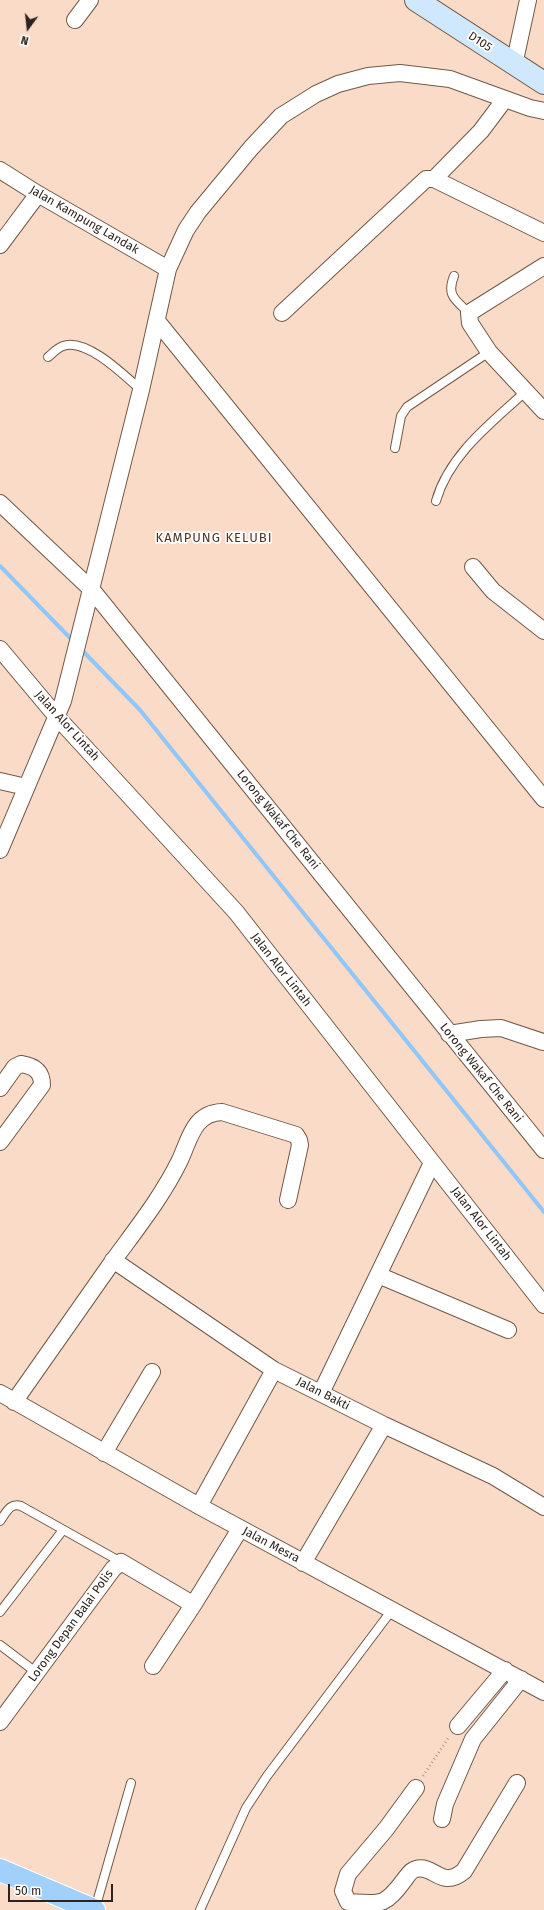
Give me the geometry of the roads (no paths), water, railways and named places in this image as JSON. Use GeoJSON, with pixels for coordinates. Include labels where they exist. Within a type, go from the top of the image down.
{"type":"FeatureCollection","features":[{"type":"Feature","properties":{"kind":"main road"},"geometry":{"type":"LineString","coordinates":[[0,1870],[94,1910]]}},
{"type":"Feature","properties":{"kind":"street"},"geometry":{"type":"LineString","coordinates":[[75,20],[90,0]]}},
{"type":"Feature","properties":{"kind":"street","name":"D105"},"geometry":{"type":"LineString","coordinates":[[416,0],[514,65],[544,83]]}},
{"type":"Feature","properties":{"kind":"street"},"geometry":{"type":"LineString","coordinates":[[514,65],[528,0]]}},
{"type":"Feature","properties":{"kind":"street"},"geometry":{"type":"LineString","coordinates":[[0,850],[26,786],[64,701],[141,390],[168,269],[186,230],[194,218],[250,148],[281,116],[316,94],[338,84],[368,76],[400,73],[450,79],[530,108],[544,111]]}},
{"type":"Feature","properties":{"kind":"street"},"geometry":{"type":"LineString","coordinates":[[434,179],[481,131],[505,99]]}},
{"type":"Feature","properties":{"kind":"street","name":"Jalan Kampung Landak"},"geometry":{"type":"LineString","coordinates":[[0,170],[38,194],[168,269]]}},
{"type":"Feature","properties":{"kind":"street"},"geometry":{"type":"LineString","coordinates":[[282,314],[426,178],[434,179],[544,233]]}},
{"type":"Feature","properties":{"kind":"street"},"geometry":{"type":"LineString","coordinates":[[0,245],[38,194]]}},
{"type":"Feature","properties":{"kind":"street"},"geometry":{"type":"LineString","coordinates":[[544,266],[469,313],[470,323],[489,352],[524,392],[544,410]]}},
{"type":"Feature","properties":{"kind":"street"},"geometry":{"type":"LineString","coordinates":[[157,321],[543,797]]}},
{"type":"Feature","properties":{"kind":"street","name":"Lorong Wakaf Che Rani"},"geometry":{"type":"LineString","coordinates":[[0,503],[92,590],[544,1150]]}},
{"type":"Feature","properties":{"kind":"street"},"geometry":{"type":"LineString","coordinates":[[473,567],[493,591],[544,631]]}},
{"type":"Feature","properties":{"kind":"street","name":"Jalan Alor Lintah"},"geometry":{"type":"LineString","coordinates":[[0,649],[57,717],[236,912],[544,1305]]}},
{"type":"Feature","properties":{"kind":"street"},"geometry":{"type":"LineString","coordinates":[[0,781],[26,786]]}},
{"type":"Feature","properties":{"kind":"street"},"geometry":{"type":"LineString","coordinates":[[449,1034],[481,1029],[501,1028],[544,1042]]}},
{"type":"Feature","properties":{"kind":"street"},"geometry":{"type":"LineString","coordinates":[[0,1088],[16,1067],[21,1064],[30,1065],[38,1071],[42,1078],[42,1085],[0,1142]]}},
{"type":"Feature","properties":{"kind":"street"},"geometry":{"type":"LineString","coordinates":[[14,1402],[113,1260],[156,1203],[179,1163],[198,1123],[204,1116],[212,1112],[222,1112],[296,1135],[300,1145],[288,1200]]}},
{"type":"Feature","properties":{"kind":"street"},"geometry":{"type":"LineString","coordinates":[[321,1393],[432,1163]]}},
{"type":"Feature","properties":{"kind":"street","name":"Jalan Bakti"},"geometry":{"type":"LineString","coordinates":[[113,1260],[274,1370],[384,1425],[493,1476],[544,1506]]}},
{"type":"Feature","properties":{"kind":"street"},"geometry":{"type":"LineString","coordinates":[[378,1275],[508,1330]]}},
{"type":"Feature","properties":{"kind":"street"},"geometry":{"type":"LineString","coordinates":[[199,1506],[274,1370]]}},
{"type":"Feature","properties":{"kind":"street"},"geometry":{"type":"LineString","coordinates":[[104,1453],[152,1372]]}},
{"type":"Feature","properties":{"kind":"street","name":"Jalan Mesra"},"geometry":{"type":"LineString","coordinates":[[0,1393],[240,1529],[544,1692]]}},
{"type":"Feature","properties":{"kind":"street"},"geometry":{"type":"LineString","coordinates":[[304,1563],[384,1425]]}},
{"type":"Feature","properties":{"kind":"street"},"geometry":{"type":"LineString","coordinates":[[154,1666],[240,1529]]}},
{"type":"Feature","properties":{"kind":"street","name":"Lorong Depan Balai Polis"},"geometry":{"type":"LineString","coordinates":[[0,1722],[113,1569],[121,1562],[189,1602],[195,1602]]}},
{"type":"Feature","properties":{"kind":"street"},"geometry":{"type":"LineString","coordinates":[[458,1726],[505,1670]]}},
{"type":"Feature","properties":{"kind":"street"},"geometry":{"type":"LineString","coordinates":[[442,1819],[444,1804],[473,1739],[521,1679]]}},
{"type":"Feature","properties":{"kind":"street"},"geometry":{"type":"LineString","coordinates":[[416,1788],[386,1829],[348,1874],[343,1891],[346,1906],[382,1902],[391,1897],[409,1873],[416,1869],[423,1869],[446,1878],[456,1878],[464,1871],[518,1783]]}},
{"type":"Feature","properties":{"kind":"lane"},"geometry":{"type":"LineString","coordinates":[[454,276],[450,292],[469,313]]}},
{"type":"Feature","properties":{"kind":"lane"},"geometry":{"type":"LineString","coordinates":[[48,357],[63,345],[78,344],[116,368],[141,390]]}},
{"type":"Feature","properties":{"kind":"lane"},"geometry":{"type":"LineString","coordinates":[[395,448],[400,416],[407,407],[489,352]]}},
{"type":"Feature","properties":{"kind":"lane"},"geometry":{"type":"LineString","coordinates":[[436,501],[441,484],[459,458],[477,436],[524,392]]}},
{"type":"Feature","properties":{"kind":"lane"},"geometry":{"type":"LineString","coordinates":[[0,1521],[10,1506],[18,1505],[121,1562]]}},
{"type":"Feature","properties":{"kind":"lane"},"geometry":{"type":"LineString","coordinates":[[0,1612],[63,1530]]}},
{"type":"Feature","properties":{"kind":"lane"},"geometry":{"type":"LineString","coordinates":[[200,1910],[246,1808],[267,1776],[392,1610]]}},
{"type":"Feature","properties":{"kind":"lane"},"geometry":{"type":"LineString","coordinates":[[0,1645],[37,1673]]}},
{"type":"Feature","properties":{"kind":"lane"},"geometry":{"type":"LineString","coordinates":[[94,1910],[131,1783]]}},
{"type":"Feature","properties":{"kind":"waterway"},"geometry":{"type":"LineString","coordinates":[[0,566],[73,641]]}},
{"type":"Feature","properties":{"kind":"waterway"},"geometry":{"type":"LineString","coordinates":[[81,649],[140,710],[544,1212]]}},
{"type":"Feature","properties":{"kind":"district","name":"KAMPUNG KELUBI"},"geometry":{"type":"Point","coordinates":[214,538]}}]}
